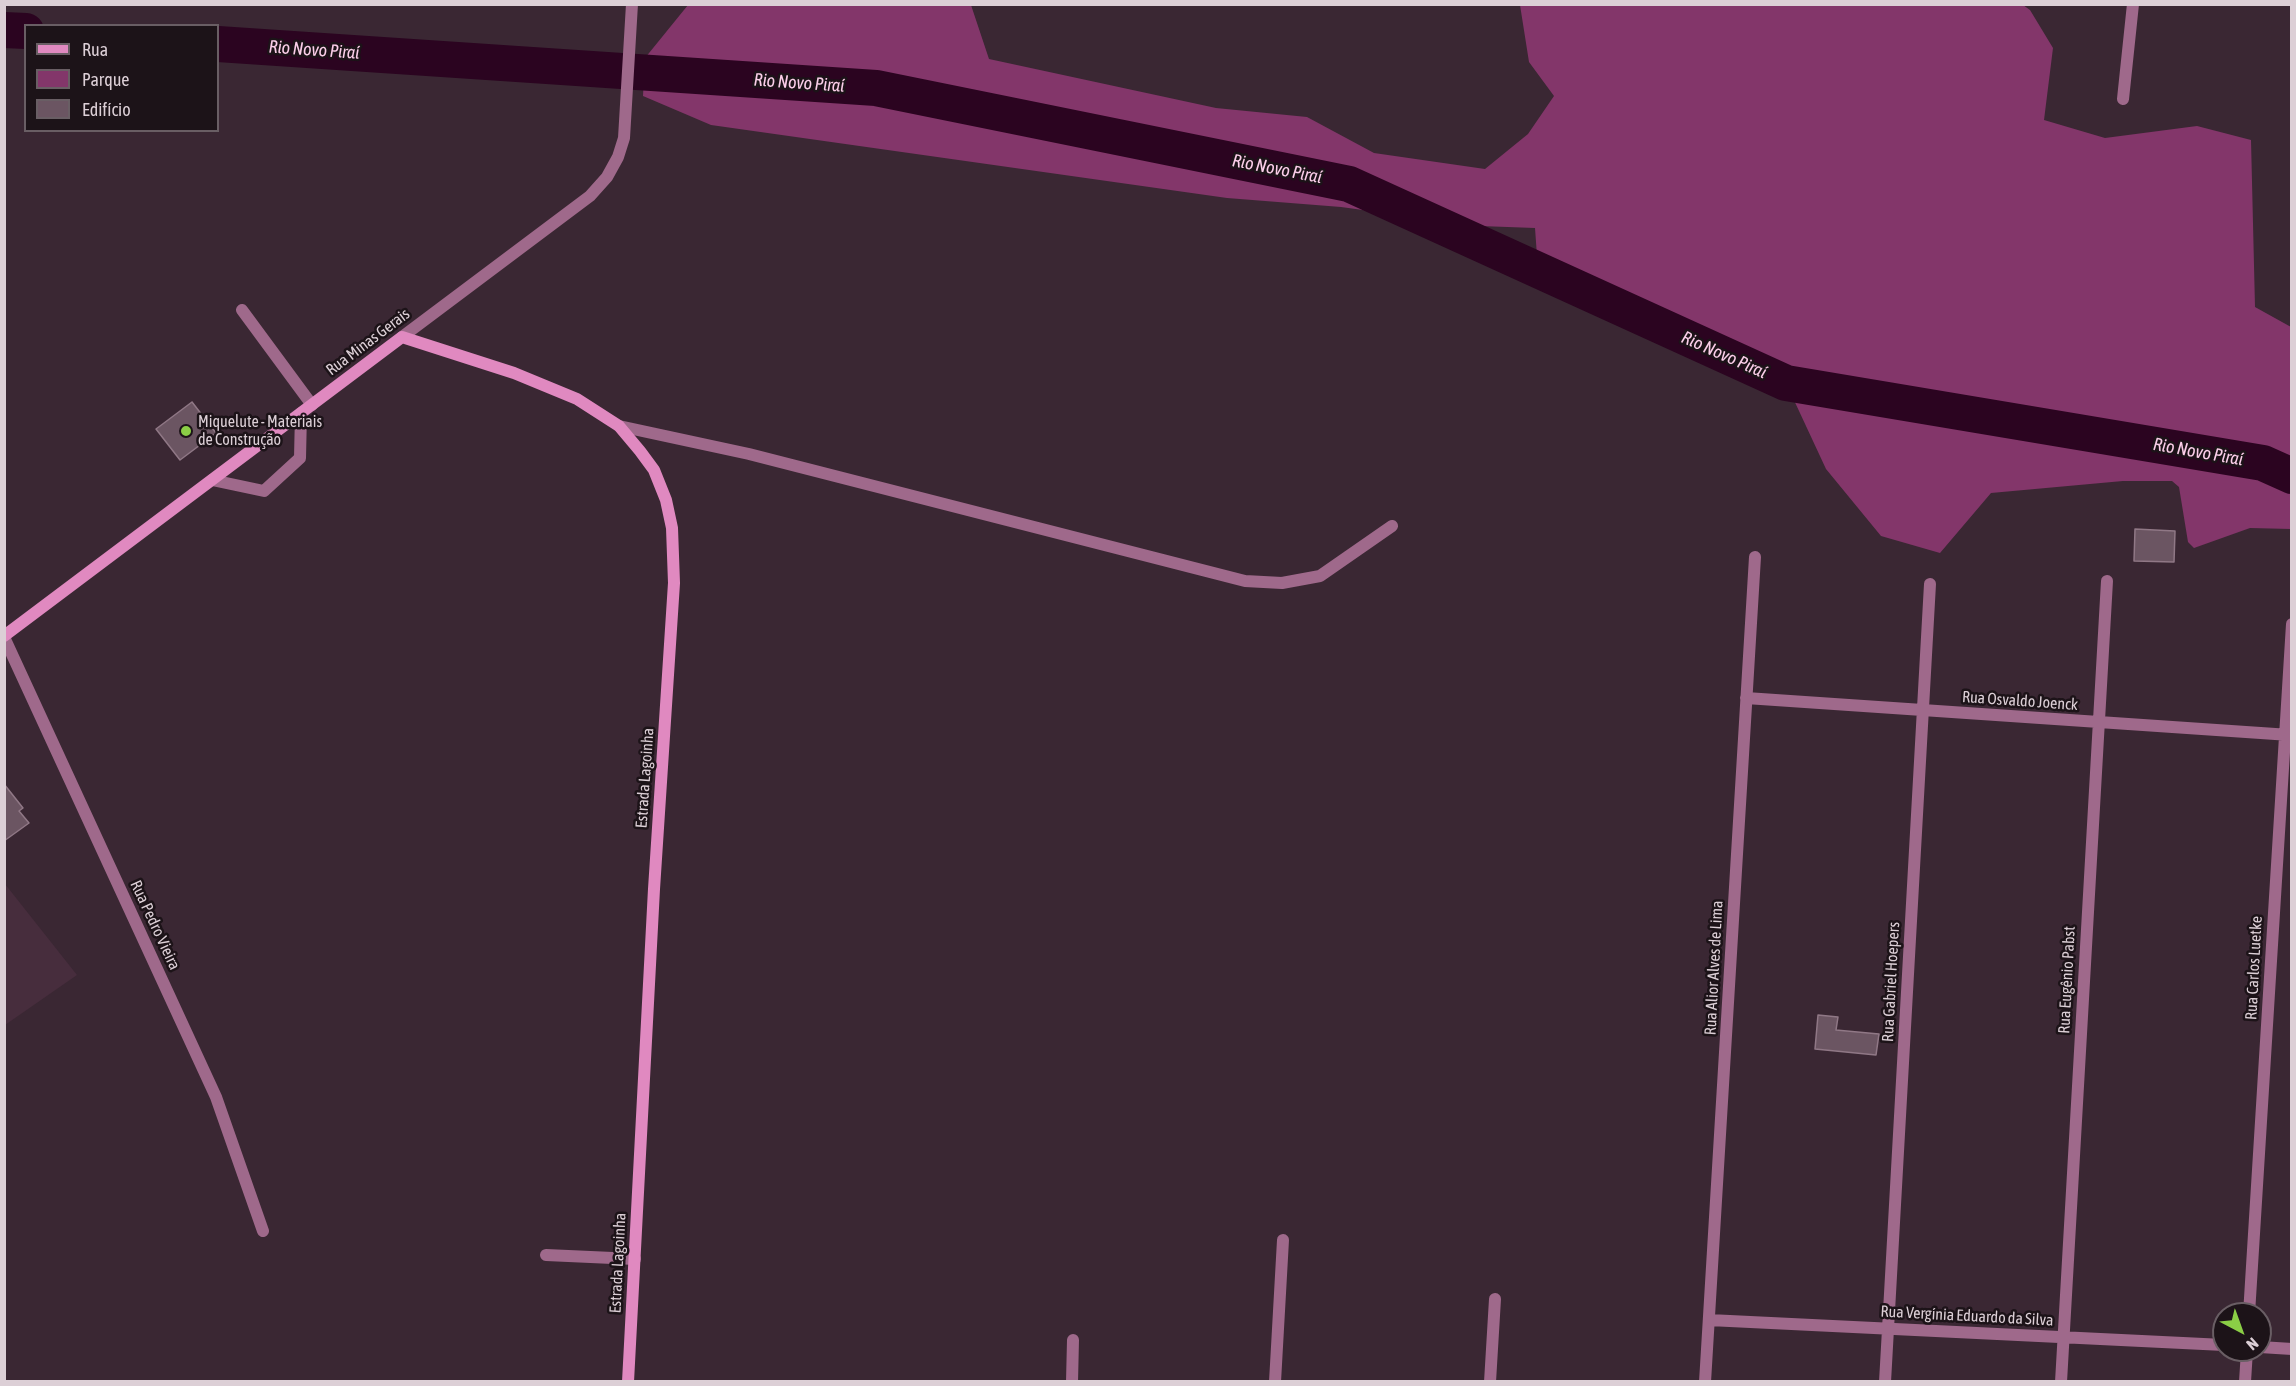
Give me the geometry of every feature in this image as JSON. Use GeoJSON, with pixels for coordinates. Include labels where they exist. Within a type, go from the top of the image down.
{"type":"FeatureCollection","features":[{"type":"Feature","properties":{"kind":"main road","name":"Rua Minas Gerais"},"geometry":{"type":"LineString","coordinates":[[4,637],[402,337]]}},
{"type":"Feature","properties":{"kind":"main road","name":"Estrada Lagoinha"},"geometry":{"type":"LineString","coordinates":[[402,337],[514,373],[577,399],[619,426],[654,470],[666,500],[674,554],[628,1382]]}},
{"type":"Feature","properties":{"kind":"street","name":"Rua Minas Gerais"},"geometry":{"type":"LineString","coordinates":[[402,337],[590,196],[607,177],[618,157],[624,138],[632,4]]}},
{"type":"Feature","properties":{"kind":"street"},"geometry":{"type":"LineString","coordinates":[[2123,99],[2133,4]]}},
{"type":"Feature","properties":{"kind":"street"},"geometry":{"type":"LineString","coordinates":[[212,480],[264,491],[300,458],[306,409],[242,310]]}},
{"type":"Feature","properties":{"kind":"street"},"geometry":{"type":"LineString","coordinates":[[619,426],[738,451],[1245,581],[1282,583],[1320,576],[1392,526]]}},
{"type":"Feature","properties":{"kind":"street","name":"Rua Alior Alves de Lima"},"geometry":{"type":"LineString","coordinates":[[1705,1382],[1755,557]]}},
{"type":"Feature","properties":{"kind":"street","name":"Rua Eugênio Pabst"},"geometry":{"type":"LineString","coordinates":[[2061,1382],[2107,580]]}},
{"type":"Feature","properties":{"kind":"street","name":"Rua Gabriel Hoepers"},"geometry":{"type":"LineString","coordinates":[[1885,1382],[1930,584]]}},
{"type":"Feature","properties":{"kind":"street","name":"Rua Carlos Luetke"},"geometry":{"type":"LineString","coordinates":[[2250,1302],[2288,736],[2292,624]]}},
{"type":"Feature","properties":{"kind":"street","name":"Rua Pedro Vieira"},"geometry":{"type":"LineString","coordinates":[[4,637],[216,1096],[263,1231]]}},
{"type":"Feature","properties":{"kind":"street","name":"Rua Osvaldo Joenck"},"geometry":{"type":"LineString","coordinates":[[1746,698],[2288,736]]}},
{"type":"Feature","properties":{"kind":"street"},"geometry":{"type":"LineString","coordinates":[[1275,1382],[1283,1240]]}},
{"type":"Feature","properties":{"kind":"street"},"geometry":{"type":"LineString","coordinates":[[546,1255],[635,1259]]}},
{"type":"Feature","properties":{"kind":"street"},"geometry":{"type":"LineString","coordinates":[[1490,1382],[1495,1299]]}},
{"type":"Feature","properties":{"kind":"street","name":"Rua Vergínia Eduardo da Silva"},"geometry":{"type":"LineString","coordinates":[[1709,1320],[2212,1344]]}},
{"type":"Feature","properties":{"kind":"street"},"geometry":{"type":"LineString","coordinates":[[1072,1382],[1073,1340]]}},
{"type":"Feature","properties":{"kind":"street"},"geometry":{"type":"LineString","coordinates":[[2272,1348],[2292,1349]]}},
{"type":"Feature","properties":{"kind":"street"},"geometry":{"type":"LineString","coordinates":[[2245,1382],[2246,1362]]}},
{"type":"Feature","properties":{"kind":"shaded area"},"geometry":{"type":"Polygon","coordinates":[[[5,884],[77,975],[4,1025],[5,884]]]}},
{"type":"Feature","properties":{"kind":"green space"},"geometry":{"type":"Polygon","coordinates":[[[688,5],[971,5],[989,59],[1216,108],[1307,117],[1374,153],[1485,169],[1528,134],[1554,96],[1529,62],[1520,5],[2023,5],[2030,10],[2053,48],[2044,120],[2105,138],[2197,126],[2251,140],[2255,307],[2291,327],[2291,529],[2250,528],[2194,548],[2188,542],[2179,487],[2172,481],[2123,481],[1991,493],[1940,553],[1881,536],[1826,469],[1786,383],[1538,270],[1535,228],[1480,226],[1341,207],[1227,198],[711,125],[643,96],[645,58],[688,5]]]}},
{"type":"Feature","properties":{"kind":"building","name":"Miquelute - Materiais de Construção"},"geometry":{"type":"Polygon","coordinates":[[[192,402],[216,433],[180,460],[156,429],[192,402]]]}},
{"type":"Feature","properties":{"kind":"building"},"geometry":{"type":"Polygon","coordinates":[[[2135,529],[2175,531],[2174,562],[2134,561],[2135,529]]]}},
{"type":"Feature","properties":{"kind":"building"},"geometry":{"type":"Polygon","coordinates":[[[4,784],[23,808],[19,811],[29,823],[4,841],[4,784]]]}},
{"type":"Feature","properties":{"kind":"building"},"geometry":{"type":"Polygon","coordinates":[[[1818,1015],[1838,1017],[1836,1030],[1879,1034],[1876,1055],[1815,1049],[1818,1015]]]}},
{"type":"Feature","properties":{"kind":"waterway","name":"Rio Novo Piraí"},"geometry":{"type":"LineString","coordinates":[[4,30],[24,31]]}},
{"type":"Feature","properties":{"kind":"waterway","name":"Rio Novo Piraí"},"geometry":{"type":"LineString","coordinates":[[219,44],[876,88],[1349,184],[1786,383],[2263,463],[2292,476]]}},
{"type":"Feature","properties":{"kind":"place","name":"Miquelute - Materiais de Construção"},"geometry":{"type":"Point","coordinates":[186,431]}}]}
